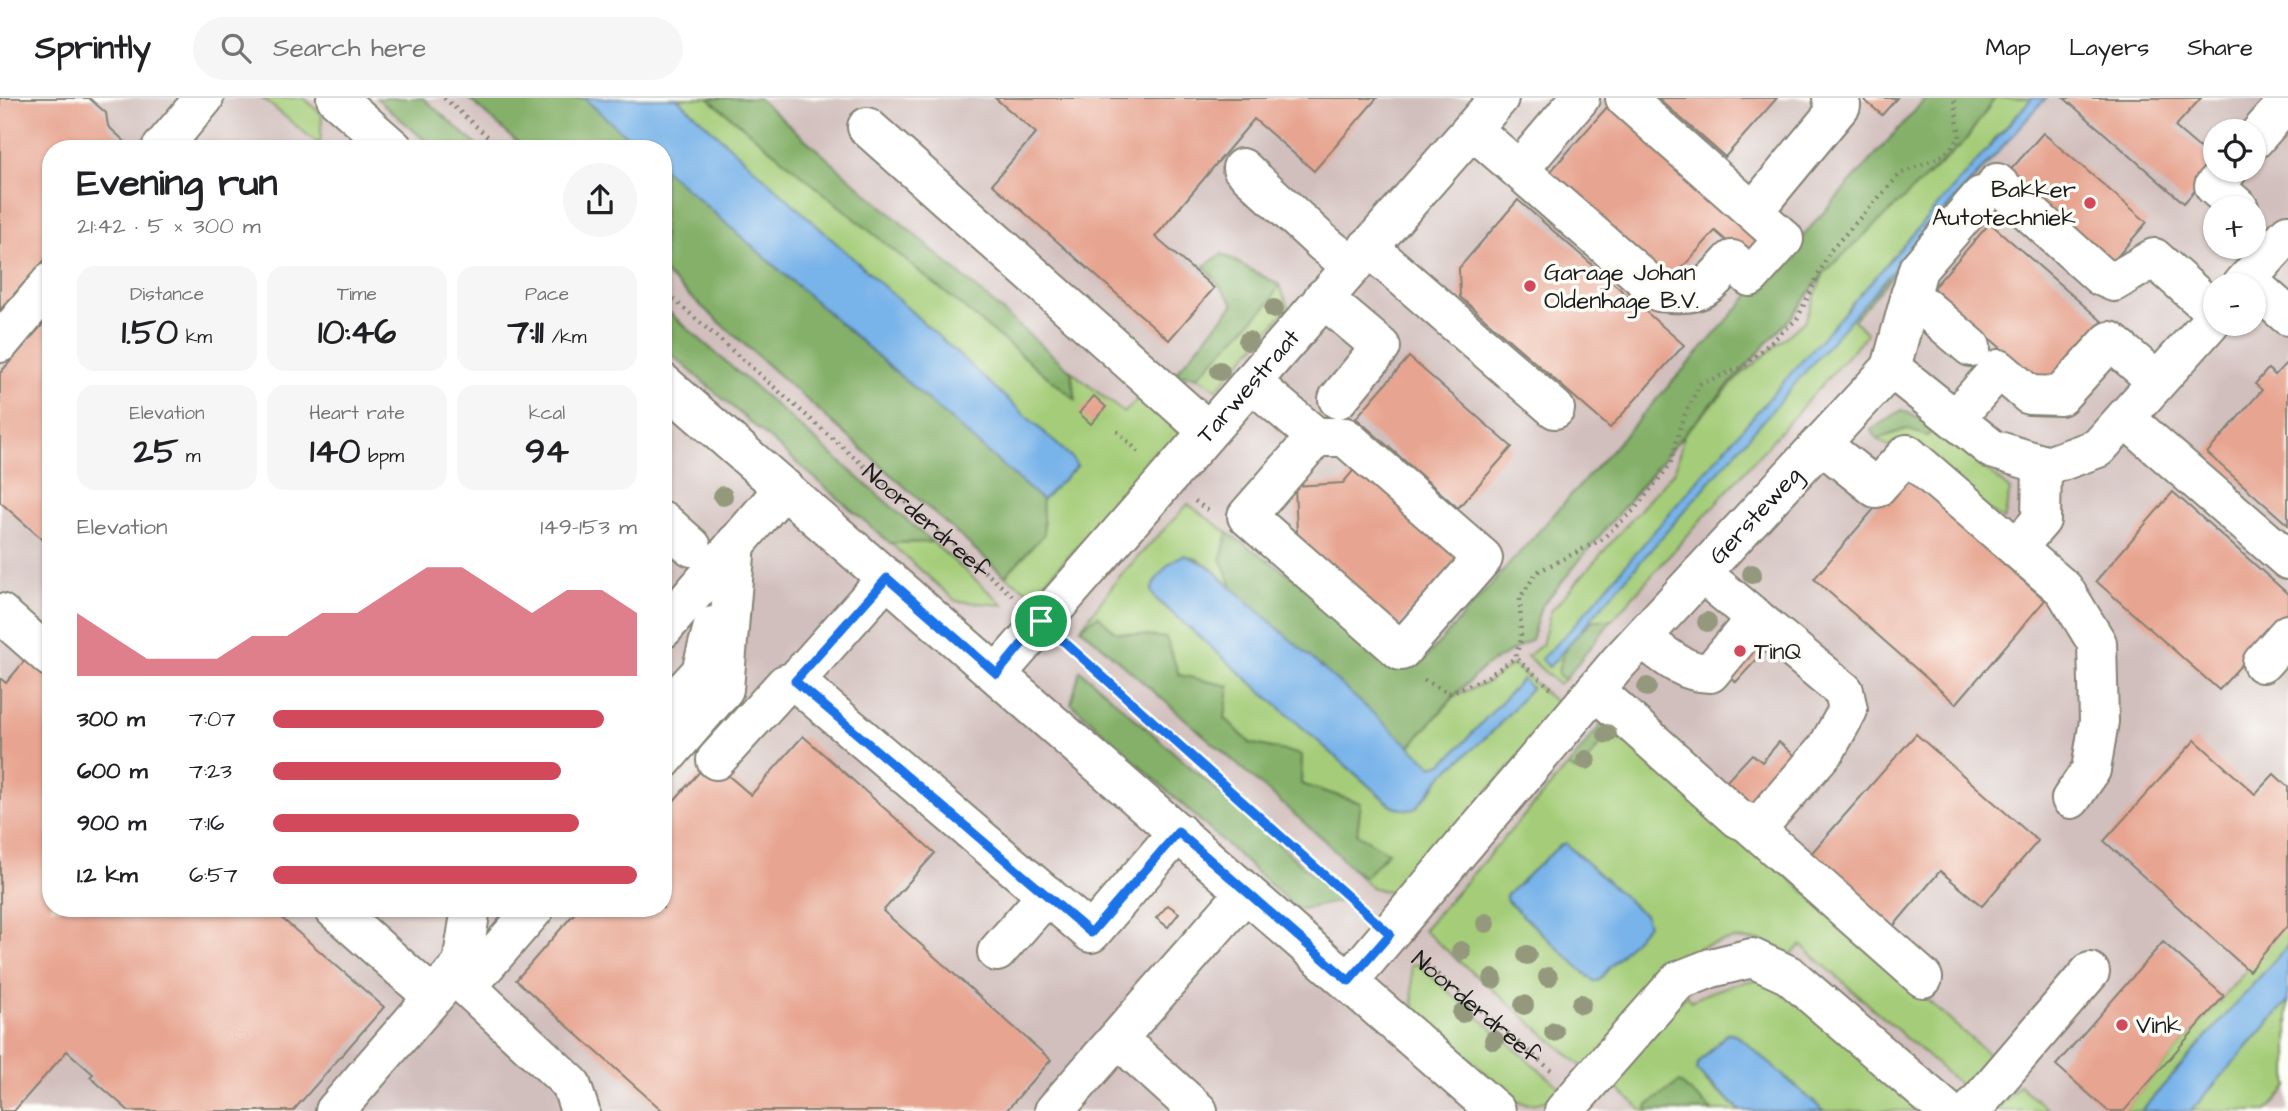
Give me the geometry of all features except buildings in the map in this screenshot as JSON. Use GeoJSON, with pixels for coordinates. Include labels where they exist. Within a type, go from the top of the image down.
{"type":"FeatureCollection","features":[{"type":"Feature","properties":{"kind":"street"},"geometry":{"type":"LineString","coordinates":[[169,140],[204,98]]}},
{"type":"Feature","properties":{"kind":"street"},"geometry":{"type":"LineString","coordinates":[[336,98],[354,136]]}},
{"type":"Feature","properties":{"kind":"street","name":"Tarwestraat"},"geometry":{"type":"LineString","coordinates":[[997,674],[1499,98]]}},
{"type":"Feature","properties":{"kind":"street"},"geometry":{"type":"LineString","coordinates":[[1519,170],[1580,98]]}},
{"type":"Feature","properties":{"kind":"street"},"geometry":{"type":"LineString","coordinates":[[1472,129],[1659,292],[1686,294],[1708,287],[1732,260],[1750,277],[1784,239],[1625,98]]}},
{"type":"Feature","properties":{"kind":"street"},"geometry":{"type":"LineString","coordinates":[[1760,204],[1841,106],[1832,98]]}},
{"type":"Feature","properties":{"kind":"street"},"geometry":{"type":"LineString","coordinates":[[2266,125],[2288,100]]}},
{"type":"Feature","properties":{"kind":"street"},"geometry":{"type":"LineString","coordinates":[[863,114],[1208,431]]}},
{"type":"Feature","properties":{"kind":"street"},"geometry":{"type":"LineString","coordinates":[[1242,168],[1323,243],[1360,257],[1555,409]]}},
{"type":"Feature","properties":{"kind":"street"},"geometry":{"type":"LineString","coordinates":[[2218,182],[2214,186],[2225,196]]}},
{"type":"Feature","properties":{"kind":"street"},"geometry":{"type":"LineString","coordinates":[[2203,302],[2154,258],[2114,282],[2100,276],[1989,190],[1918,269],[1891,368],[1992,449],[2048,466],[2098,448],[2203,329]]}},
{"type":"Feature","properties":{"kind":"street"},"geometry":{"type":"LineString","coordinates":[[2256,273],[2277,237]]}},
{"type":"Feature","properties":{"kind":"street"},"geometry":{"type":"LineString","coordinates":[[0,343],[42,293]]}},
{"type":"Feature","properties":{"kind":"street"},"geometry":{"type":"LineString","coordinates":[[1910,295],[1971,347]]}},
{"type":"Feature","properties":{"kind":"street"},"geometry":{"type":"LineString","coordinates":[[1323,298],[1381,347],[1338,399]]}},
{"type":"Feature","properties":{"kind":"street"},"geometry":{"type":"LineString","coordinates":[[2266,298],[2288,316]]}},
{"type":"Feature","properties":{"kind":"street"},"geometry":{"type":"LineString","coordinates":[[1955,419],[1999,369],[2029,395],[2060,396],[2110,341],[2157,381]]}},
{"type":"Feature","properties":{"kind":"street","name":"Gersteweg"},"geometry":{"type":"LineString","coordinates":[[1349,981],[1376,917],[1595,690],[1891,368]]}},
{"type":"Feature","properties":{"kind":"street"},"geometry":{"type":"LineString","coordinates":[[1251,382],[1316,438],[1345,438],[1483,558],[1401,651],[1247,516],[1316,438]]}},
{"type":"Feature","properties":{"kind":"street"},"geometry":{"type":"LineString","coordinates":[[672,393],[1496,1111]]}},
{"type":"Feature","properties":{"kind":"street"},"geometry":{"type":"LineString","coordinates":[[2125,418],[2288,560]]}},
{"type":"Feature","properties":{"kind":"street"},"geometry":{"type":"LineString","coordinates":[[1821,444],[1876,488],[1907,454],[2064,589],[2097,642],[2099,720],[2091,770],[2071,799]]}},
{"type":"Feature","properties":{"kind":"street"},"geometry":{"type":"LineString","coordinates":[[2017,548],[2041,520],[2042,464]]}},
{"type":"Feature","properties":{"kind":"street"},"geometry":{"type":"LineString","coordinates":[[672,618],[784,488]]}},
{"type":"Feature","properties":{"kind":"street"},"geometry":{"type":"LineString","coordinates":[[672,529],[692,547]]}},
{"type":"Feature","properties":{"kind":"street"},"geometry":{"type":"LineString","coordinates":[[672,703],[701,671],[736,543]]}},
{"type":"Feature","properties":{"kind":"street"},"geometry":{"type":"LineString","coordinates":[[672,750],[724,689],[736,543]]}},
{"type":"Feature","properties":{"kind":"street"},"geometry":{"type":"LineString","coordinates":[[1595,690],[1739,819],[1759,826],[1827,748],[1848,710],[1844,691],[1701,573]]}},
{"type":"Feature","properties":{"kind":"street"},"geometry":{"type":"LineString","coordinates":[[716,760],[785,684],[795,681],[887,578]]}},
{"type":"Feature","properties":{"kind":"street"},"geometry":{"type":"LineString","coordinates":[[0,613],[42,650]]}},
{"type":"Feature","properties":{"kind":"street"},"geometry":{"type":"LineString","coordinates":[[1642,638],[1672,661],[1696,673],[1710,673],[1756,618]]}},
{"type":"Feature","properties":{"kind":"street"},"geometry":{"type":"LineString","coordinates":[[2262,663],[2288,634]]}},
{"type":"Feature","properties":{"kind":"street"},"geometry":{"type":"LineString","coordinates":[[795,681],[1091,933],[1178,832]]}},
{"type":"Feature","properties":{"kind":"street"},"geometry":{"type":"LineString","coordinates":[[1748,823],[1923,978]]}},
{"type":"Feature","properties":{"kind":"street"},"geometry":{"type":"LineString","coordinates":[[1054,1111],[1246,892]]}},
{"type":"Feature","properties":{"kind":"street"},"geometry":{"type":"LineString","coordinates":[[997,952],[1047,895]]}},
{"type":"Feature","properties":{"kind":"street"},"geometry":{"type":"LineString","coordinates":[[343,917],[433,998]]}},
{"type":"Feature","properties":{"kind":"street"},"geometry":{"type":"LineString","coordinates":[[463,960],[470,917]]}},
{"type":"Feature","properties":{"kind":"street"},"geometry":{"type":"LineString","coordinates":[[335,1111],[462,964],[489,917]]}},
{"type":"Feature","properties":{"kind":"street"},"geometry":{"type":"LineString","coordinates":[[527,917],[467,987],[571,1084],[580,1111]]}},
{"type":"Feature","properties":{"kind":"street"},"geometry":{"type":"LineString","coordinates":[[1572,1102],[1678,981],[1711,968],[1752,958],[1789,975],[1947,1111]]}},
{"type":"Feature","properties":{"kind":"street"},"geometry":{"type":"LineString","coordinates":[[1971,1111],[2090,972]]}},
{"type":"Feature","properties":{"kind":"street"},"geometry":{"type":"LineString","coordinates":[[1136,1055],[1198,1111]]}},
{"type":"Feature","properties":{"kind":"path"},"geometry":{"type":"LineString","coordinates":[[444,98],[492,140]]}},
{"type":"Feature","properties":{"kind":"path"},"geometry":{"type":"LineString","coordinates":[[1557,693],[1515,658],[1521,640],[1520,598],[1537,572],[1601,540],[1634,510],[1670,465],[1683,418],[1700,384],[1743,367],[1797,319],[1830,251],[1839,241],[1900,174],[1944,155],[1960,138],[1956,98]]}},
{"type":"Feature","properties":{"kind":"path","name":"Noorderdreef"},"geometry":{"type":"LineString","coordinates":[[672,298],[1376,917],[1572,1102]]}},
{"type":"Feature","properties":{"kind":"shaded area"},"geometry":{"type":"Polygon","coordinates":[[[0,98],[2288,98],[2288,1111],[0,1111],[0,98]]]}},
{"type":"Feature","properties":{"kind":"green space"},"geometry":{"type":"Polygon","coordinates":[[[262,98],[304,98],[322,115],[320,140],[314,140],[262,98]]]}},
{"type":"Feature","properties":{"kind":"green space"},"geometry":{"type":"Polygon","coordinates":[[[376,98],[423,98],[471,140],[425,140],[376,98]]]}},
{"type":"Feature","properties":{"kind":"green space"},"geometry":{"type":"Polygon","coordinates":[[[468,98],[584,98],[631,140],[515,140],[468,98]]]}},
{"type":"Feature","properties":{"kind":"green space"},"geometry":{"type":"Polygon","coordinates":[[[677,98],[708,98],[1075,399],[1071,371],[1124,413],[1142,395],[1182,436],[1033,594],[1005,576],[1044,534],[1042,500],[1077,466],[677,98]]]}},
{"type":"Feature","properties":{"kind":"green space"},"geometry":{"type":"Polygon","coordinates":[[[708,98],[758,98],[1071,371],[1076,400],[708,98]]]}},
{"type":"Feature","properties":{"kind":"green space"},"geometry":{"type":"Polygon","coordinates":[[[1926,98],[1995,98],[1964,142],[1824,273],[1793,315],[1684,434],[1541,607],[1531,640],[1484,667],[1409,747],[1233,588],[1221,558],[1228,533],[1421,663],[1926,98]]]}},
{"type":"Feature","properties":{"kind":"green space"},"geometry":{"type":"Polygon","coordinates":[[[1995,98],[2032,98],[1989,146],[1997,153],[1854,320],[1867,334],[1612,620],[1593,620],[1558,675],[1565,679],[1558,684],[1527,656],[1542,645],[1551,611],[1675,470],[1684,434],[1741,375],[1805,321],[1824,273],[1904,179],[1964,142],[1995,98]]]}},
{"type":"Feature","properties":{"kind":"green space"},"geometry":{"type":"Polygon","coordinates":[[[672,176],[1042,500],[1044,534],[1005,576],[672,280],[672,176]]]}},
{"type":"Feature","properties":{"kind":"green space"},"geometry":{"type":"Polygon","coordinates":[[[1222,254],[1279,285],[1270,302],[1197,377],[1175,374],[1234,304],[1204,266],[1222,254]]]}},
{"type":"Feature","properties":{"kind":"green space"},"geometry":{"type":"Polygon","coordinates":[[[1279,285],[1289,307],[1217,389],[1197,377],[1270,302],[1279,285]]]}},
{"type":"Feature","properties":{"kind":"green space"},"geometry":{"type":"Polygon","coordinates":[[[672,315],[932,542],[890,543],[672,355],[672,315]]]}},
{"type":"Feature","properties":{"kind":"green space"},"geometry":{"type":"Polygon","coordinates":[[[1902,410],[1936,427],[1927,436],[1906,429],[1877,439],[1871,430],[1902,410]]]}},
{"type":"Feature","properties":{"kind":"green space"},"geometry":{"type":"Polygon","coordinates":[[[1936,427],[2010,490],[2004,520],[1877,439],[1906,429],[1936,427]]]}},
{"type":"Feature","properties":{"kind":"green space"},"geometry":{"type":"Polygon","coordinates":[[[1188,504],[1228,533],[1221,558],[1233,588],[1201,561],[1184,556],[1175,559],[1158,579],[1151,591],[1155,598],[1392,806],[1429,794],[1443,775],[1495,729],[1531,688],[1522,680],[1454,753],[1443,763],[1432,766],[1409,747],[1456,695],[1488,682],[1513,664],[1561,707],[1399,895],[1371,887],[1352,869],[1365,877],[1356,834],[1360,803],[1301,784],[1302,755],[1250,743],[1225,718],[1229,686],[1179,675],[1166,638],[1081,628],[1120,576],[1188,504]]]}},
{"type":"Feature","properties":{"kind":"green space"},"geometry":{"type":"Polygon","coordinates":[[[932,542],[1004,605],[956,601],[890,543],[932,542]]]}},
{"type":"Feature","properties":{"kind":"green space"},"geometry":{"type":"Polygon","coordinates":[[[1098,615],[1115,632],[1166,638],[1179,675],[1229,686],[1225,718],[1250,743],[1302,755],[1301,784],[1361,803],[1357,834],[1388,852],[1365,877],[1352,869],[1325,841],[1081,628],[1098,615]]]}},
{"type":"Feature","properties":{"kind":"green space"},"geometry":{"type":"Polygon","coordinates":[[[1593,620],[1612,620],[1565,679],[1558,675],[1565,651],[1593,620]]]}},
{"type":"Feature","properties":{"kind":"green space"},"geometry":{"type":"Polygon","coordinates":[[[1080,670],[1343,901],[1298,910],[1071,703],[1080,670]]]}},
{"type":"Feature","properties":{"kind":"green space"},"geometry":{"type":"Polygon","coordinates":[[[1608,716],[1617,725],[1578,772],[1568,766],[1608,716]]]}},
{"type":"Feature","properties":{"kind":"green space"},"geometry":{"type":"Polygon","coordinates":[[[1617,725],[1988,1054],[1986,1079],[1961,1086],[1801,945],[1792,954],[1762,941],[1734,939],[1700,947],[1678,966],[1585,1069],[1423,930],[1568,766],[1578,772],[1617,725]],[[1566,844],[1558,847],[1506,895],[1506,900],[1594,981],[1647,921],[1645,916],[1566,844]]]}},
{"type":"Feature","properties":{"kind":"green space"},"geometry":{"type":"Polygon","coordinates":[[[2288,923],[2288,945],[2141,1111],[2123,1111],[2288,923]]]}},
{"type":"Feature","properties":{"kind":"green space"},"geometry":{"type":"Polygon","coordinates":[[[1417,964],[1564,1091],[1542,1102],[1517,1102],[1416,1011],[1411,965],[1417,964]]]}},
{"type":"Feature","properties":{"kind":"green space"},"geometry":{"type":"Polygon","coordinates":[[[1761,979],[1799,999],[1927,1111],[1824,1111],[1739,1037],[1728,1033],[1698,1064],[1699,1071],[1708,1084],[1741,1111],[1643,1111],[1611,1083],[1687,993],[1691,1001],[1725,987],[1761,979]]]}},
{"type":"Feature","properties":{"kind":"green space"},"geometry":{"type":"Polygon","coordinates":[[[2288,1001],[2288,1087],[2267,1111],[2191,1111],[2288,1001]]]}},
{"type":"Feature","properties":{"kind":"green space"},"geometry":{"type":"Polygon","coordinates":[[[1679,1082],[1713,1111],[1648,1111],[1647,1106],[1679,1082]]]}},
{"type":"Feature","properties":{"kind":"green space"},"geometry":{"type":"Polygon","coordinates":[[[2019,1085],[2050,1111],[1997,1111],[2019,1085]]]}},
{"type":"Feature","properties":{"kind":"water"},"geometry":{"type":"Polygon","coordinates":[[[584,98],[677,98],[1071,457],[1077,466],[1042,500],[672,176],[672,140],[631,140],[584,98]]]}},
{"type":"Feature","properties":{"kind":"water"},"geometry":{"type":"Polygon","coordinates":[[[2032,98],[2046,98],[1549,667],[1541,659],[1572,628],[1701,476],[2032,98]]]}},
{"type":"Feature","properties":{"kind":"water"},"geometry":{"type":"Polygon","coordinates":[[[1185,555],[1207,565],[1432,766],[1443,763],[1454,753],[1522,679],[1531,688],[1495,729],[1443,775],[1416,808],[1407,810],[1392,806],[1155,598],[1151,591],[1156,580],[1169,564],[1185,555]]]}},
{"type":"Feature","properties":{"kind":"water"},"geometry":{"type":"Polygon","coordinates":[[[1565,843],[1645,916],[1648,924],[1598,981],[1586,974],[1506,900],[1506,895],[1565,843]]]}},
{"type":"Feature","properties":{"kind":"water"},"geometry":{"type":"Polygon","coordinates":[[[2288,945],[2288,1001],[2191,1111],[2141,1111],[2288,945]]]}},
{"type":"Feature","properties":{"kind":"water"},"geometry":{"type":"Polygon","coordinates":[[[1730,1033],[1739,1037],[1824,1111],[1741,1111],[1697,1071],[1698,1064],[1730,1033]]]}},
{"type":"Feature","properties":{"kind":"place","name":"Bakker Autotechniek"},"geometry":{"type":"Point","coordinates":[2090,203]}},
{"type":"Feature","properties":{"kind":"place","name":"Garage Johan Oldenhage B.V."},"geometry":{"type":"Point","coordinates":[1530,286]}},
{"type":"Feature","properties":{"kind":"place","name":"TinQ"},"geometry":{"type":"Point","coordinates":[1740,651]}},
{"type":"Feature","properties":{"kind":"place","name":"Vink"},"geometry":{"type":"Point","coordinates":[2122,1025]}},
{"type":"Feature","properties":{"kind":"route"},"geometry":{"type":"LineString","coordinates":[[887,578],[997,674],[1041,621],[1390,934],[1349,981],[1178,832],[1091,933],[795,681],[887,578]]}}]}
